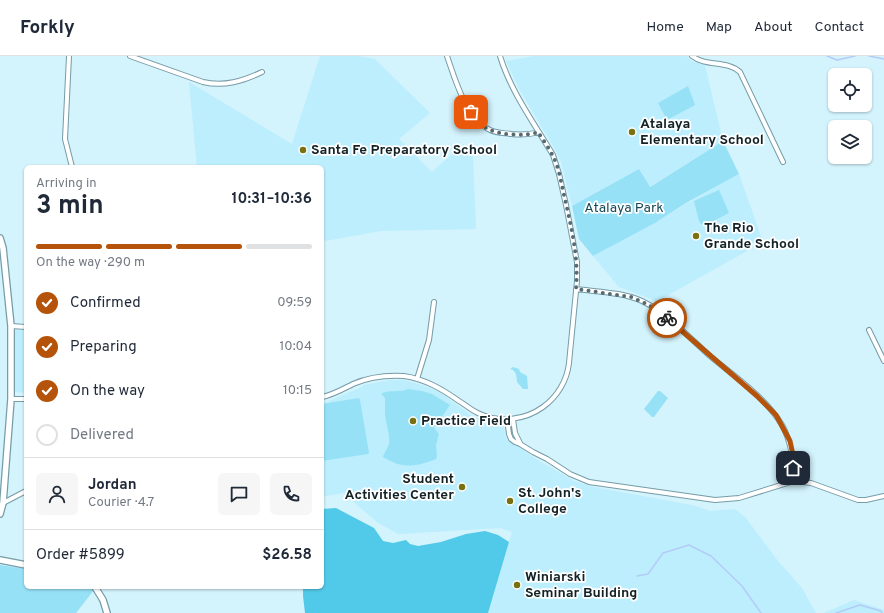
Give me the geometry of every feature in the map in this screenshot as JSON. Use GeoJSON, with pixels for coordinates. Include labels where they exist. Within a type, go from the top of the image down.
{"type":"FeatureCollection","features":[{"type":"Feature","properties":{"kind":"street"},"geometry":{"type":"LineString","coordinates":[[69,56],[65,139],[72,165]]}},
{"type":"Feature","properties":{"kind":"street"},"geometry":{"type":"LineString","coordinates":[[130,56],[212,84],[228,84],[262,72]]}},
{"type":"Feature","properties":{"kind":"street"},"geometry":{"type":"LineString","coordinates":[[447,56],[462,96],[471,112],[482,125],[501,133],[526,135],[538,132]]}},
{"type":"Feature","properties":{"kind":"street"},"geometry":{"type":"LineString","coordinates":[[324,396],[374,378],[390,376],[417,379],[437,386],[479,414],[492,418],[510,419],[524,416],[539,410],[552,399],[561,388],[568,372],[576,289],[577,258],[559,174],[553,155],[513,88],[500,56]]}},
{"type":"Feature","properties":{"kind":"street"},"geometry":{"type":"LineString","coordinates":[[692,56],[700,61],[731,67],[740,72],[783,162]]}},
{"type":"Feature","properties":{"kind":"street"},"geometry":{"type":"LineString","coordinates":[[0,238],[11,326],[11,399],[3,503],[0,514]]}},
{"type":"Feature","properties":{"kind":"street"},"geometry":{"type":"LineString","coordinates":[[576,289],[631,297],[649,305],[670,320],[752,392],[776,415],[786,432],[792,451],[794,481]]}},
{"type":"Feature","properties":{"kind":"street"},"geometry":{"type":"LineString","coordinates":[[417,379],[429,340],[434,302]]}},
{"type":"Feature","properties":{"kind":"street"},"geometry":{"type":"LineString","coordinates":[[11,326],[24,327]]}},
{"type":"Feature","properties":{"kind":"street"},"geometry":{"type":"LineString","coordinates":[[869,330],[884,361]]}},
{"type":"Feature","properties":{"kind":"street"},"geometry":{"type":"LineString","coordinates":[[11,399],[24,398]]}},
{"type":"Feature","properties":{"kind":"street"},"geometry":{"type":"LineString","coordinates":[[510,419],[511,439],[553,462],[570,474],[589,482],[715,500],[739,498],[794,481],[810,483],[858,500],[866,500],[884,496]]}},
{"type":"Feature","properties":{"kind":"street"},"geometry":{"type":"LineString","coordinates":[[3,503],[24,492]]}},
{"type":"Feature","properties":{"kind":"street"},"geometry":{"type":"LineString","coordinates":[[0,560],[24,565]]}},
{"type":"Feature","properties":{"kind":"street"},"geometry":{"type":"LineString","coordinates":[[97,589],[103,600],[107,613]]}},
{"type":"Feature","properties":{"kind":"shaded area","name":"Santa Fe Preparatory School"},"geometry":{"type":"Polygon","coordinates":[[[320,56],[359,56],[375,59],[430,113],[399,139],[432,172],[463,144],[473,156],[476,229],[381,231],[325,241],[324,165],[197,165],[189,82],[292,144],[320,56]]]}},
{"type":"Feature","properties":{"kind":"shaded area","name":"Atalaya Elementary School"},"geometry":{"type":"Polygon","coordinates":[[[534,56],[687,56],[691,61],[705,65],[723,141],[649,187],[639,169],[572,206],[561,162],[519,89],[506,61],[534,56]]]}},
{"type":"Feature","properties":{"kind":"shaded area","name":"The Rio Grande School"},"geometry":{"type":"Polygon","coordinates":[[[739,174],[762,239],[745,245],[747,251],[656,302],[619,287],[593,256],[655,223],[739,174]]]}},
{"type":"Feature","properties":{"kind":"shaded area"},"geometry":{"type":"Polygon","coordinates":[[[14,330],[24,330],[24,393],[14,392],[14,330]]]}},
{"type":"Feature","properties":{"kind":"shaded area","name":"St. John's College"},"geometry":{"type":"Polygon","coordinates":[[[390,380],[404,380],[428,387],[441,393],[472,416],[483,421],[503,425],[506,436],[531,456],[574,481],[594,487],[692,505],[710,511],[735,509],[745,517],[778,561],[802,588],[816,613],[488,613],[512,532],[500,528],[398,534],[377,522],[343,493],[324,497],[324,403],[362,387],[363,385],[390,380]]]}},
{"type":"Feature","properties":{"kind":"shaded area"},"geometry":{"type":"Polygon","coordinates":[[[336,508],[374,528],[383,541],[393,543],[406,540],[410,544],[418,546],[441,542],[466,534],[485,531],[498,535],[509,542],[488,613],[305,613],[303,589],[324,589],[324,509],[336,508]]]}},
{"type":"Feature","properties":{"kind":"shaded area"},"geometry":{"type":"Polygon","coordinates":[[[854,600],[884,610],[884,613],[824,613],[854,600]]]}},
{"type":"Feature","properties":{"kind":"green space"},"geometry":{"type":"Polygon","coordinates":[[[688,86],[695,105],[667,120],[658,103],[688,86]]]}},
{"type":"Feature","properties":{"kind":"green space","name":"Atalaya Park"},"geometry":{"type":"Polygon","coordinates":[[[723,141],[739,174],[686,203],[655,223],[593,256],[579,239],[572,206],[639,169],[650,187],[723,141]]]}},
{"type":"Feature","properties":{"kind":"green space"},"geometry":{"type":"Polygon","coordinates":[[[719,190],[729,213],[706,225],[701,224],[694,201],[719,190]]]}},
{"type":"Feature","properties":{"kind":"green space"},"geometry":{"type":"Polygon","coordinates":[[[513,367],[519,369],[520,372],[527,376],[528,389],[523,389],[517,382],[516,374],[510,369],[513,367]]]}},
{"type":"Feature","properties":{"kind":"green space","name":"Practice Field"},"geometry":{"type":"Polygon","coordinates":[[[408,389],[432,394],[450,405],[434,428],[439,434],[436,445],[436,459],[422,464],[409,466],[396,464],[383,457],[389,440],[385,414],[385,398],[381,394],[408,389]]]}},
{"type":"Feature","properties":{"kind":"green space"},"geometry":{"type":"Polygon","coordinates":[[[658,391],[668,398],[654,417],[652,417],[644,409],[658,391]]]}},
{"type":"Feature","properties":{"kind":"green space"},"geometry":{"type":"Polygon","coordinates":[[[359,398],[368,454],[324,461],[324,404],[359,398]]]}},
{"type":"Feature","properties":{"kind":"green space"},"geometry":{"type":"Polygon","coordinates":[[[0,565],[24,569],[24,589],[94,590],[76,613],[0,613],[0,565]]]}},
{"type":"Feature","properties":{"kind":"waterway"},"geometry":{"type":"LineString","coordinates":[[827,56],[837,60],[855,56]]}},
{"type":"Feature","properties":{"kind":"waterway"},"geometry":{"type":"LineString","coordinates":[[869,56],[884,59]]}},
{"type":"Feature","properties":{"kind":"waterway"},"geometry":{"type":"LineString","coordinates":[[637,576],[648,574],[663,553],[689,545],[711,556],[742,586],[761,613]]}},
{"type":"Feature","properties":{"kind":"waterway"},"geometry":{"type":"LineString","coordinates":[[836,613],[860,605],[881,611],[882,613]]}},
{"type":"Feature","properties":{"kind":"way so far"},"geometry":{"type":"LineString","coordinates":[[471,112],[482,125],[496,132],[526,135],[531,135],[538,132],[553,155],[559,174],[577,258],[576,289],[631,297],[649,305],[667,318]]}},
{"type":"Feature","properties":{"kind":"place","name":"Atalaya Elementary School"},"geometry":{"type":"Point","coordinates":[632,132]}},
{"type":"Feature","properties":{"kind":"place","name":"Santa Fe Preparatory School"},"geometry":{"type":"Point","coordinates":[303,150]}},
{"type":"Feature","properties":{"kind":"place","name":"The Rio Grande School"},"geometry":{"type":"Point","coordinates":[696,236]}},
{"type":"Feature","properties":{"kind":"place","name":"Practice Field"},"geometry":{"type":"Point","coordinates":[413,421]}},
{"type":"Feature","properties":{"kind":"place","name":"Student Activities Center"},"geometry":{"type":"Point","coordinates":[462,487]}},
{"type":"Feature","properties":{"kind":"place","name":"St. John's College"},"geometry":{"type":"Point","coordinates":[510,501]}},
{"type":"Feature","properties":{"kind":"place","name":"Winiarski Seminar Building"},"geometry":{"type":"Point","coordinates":[517,585]}},
{"type":"Feature","properties":{"kind":"route"},"geometry":{"type":"LineString","coordinates":[[667,318],[757,396],[776,415],[790,441],[793,455],[793,468]]}}]}
